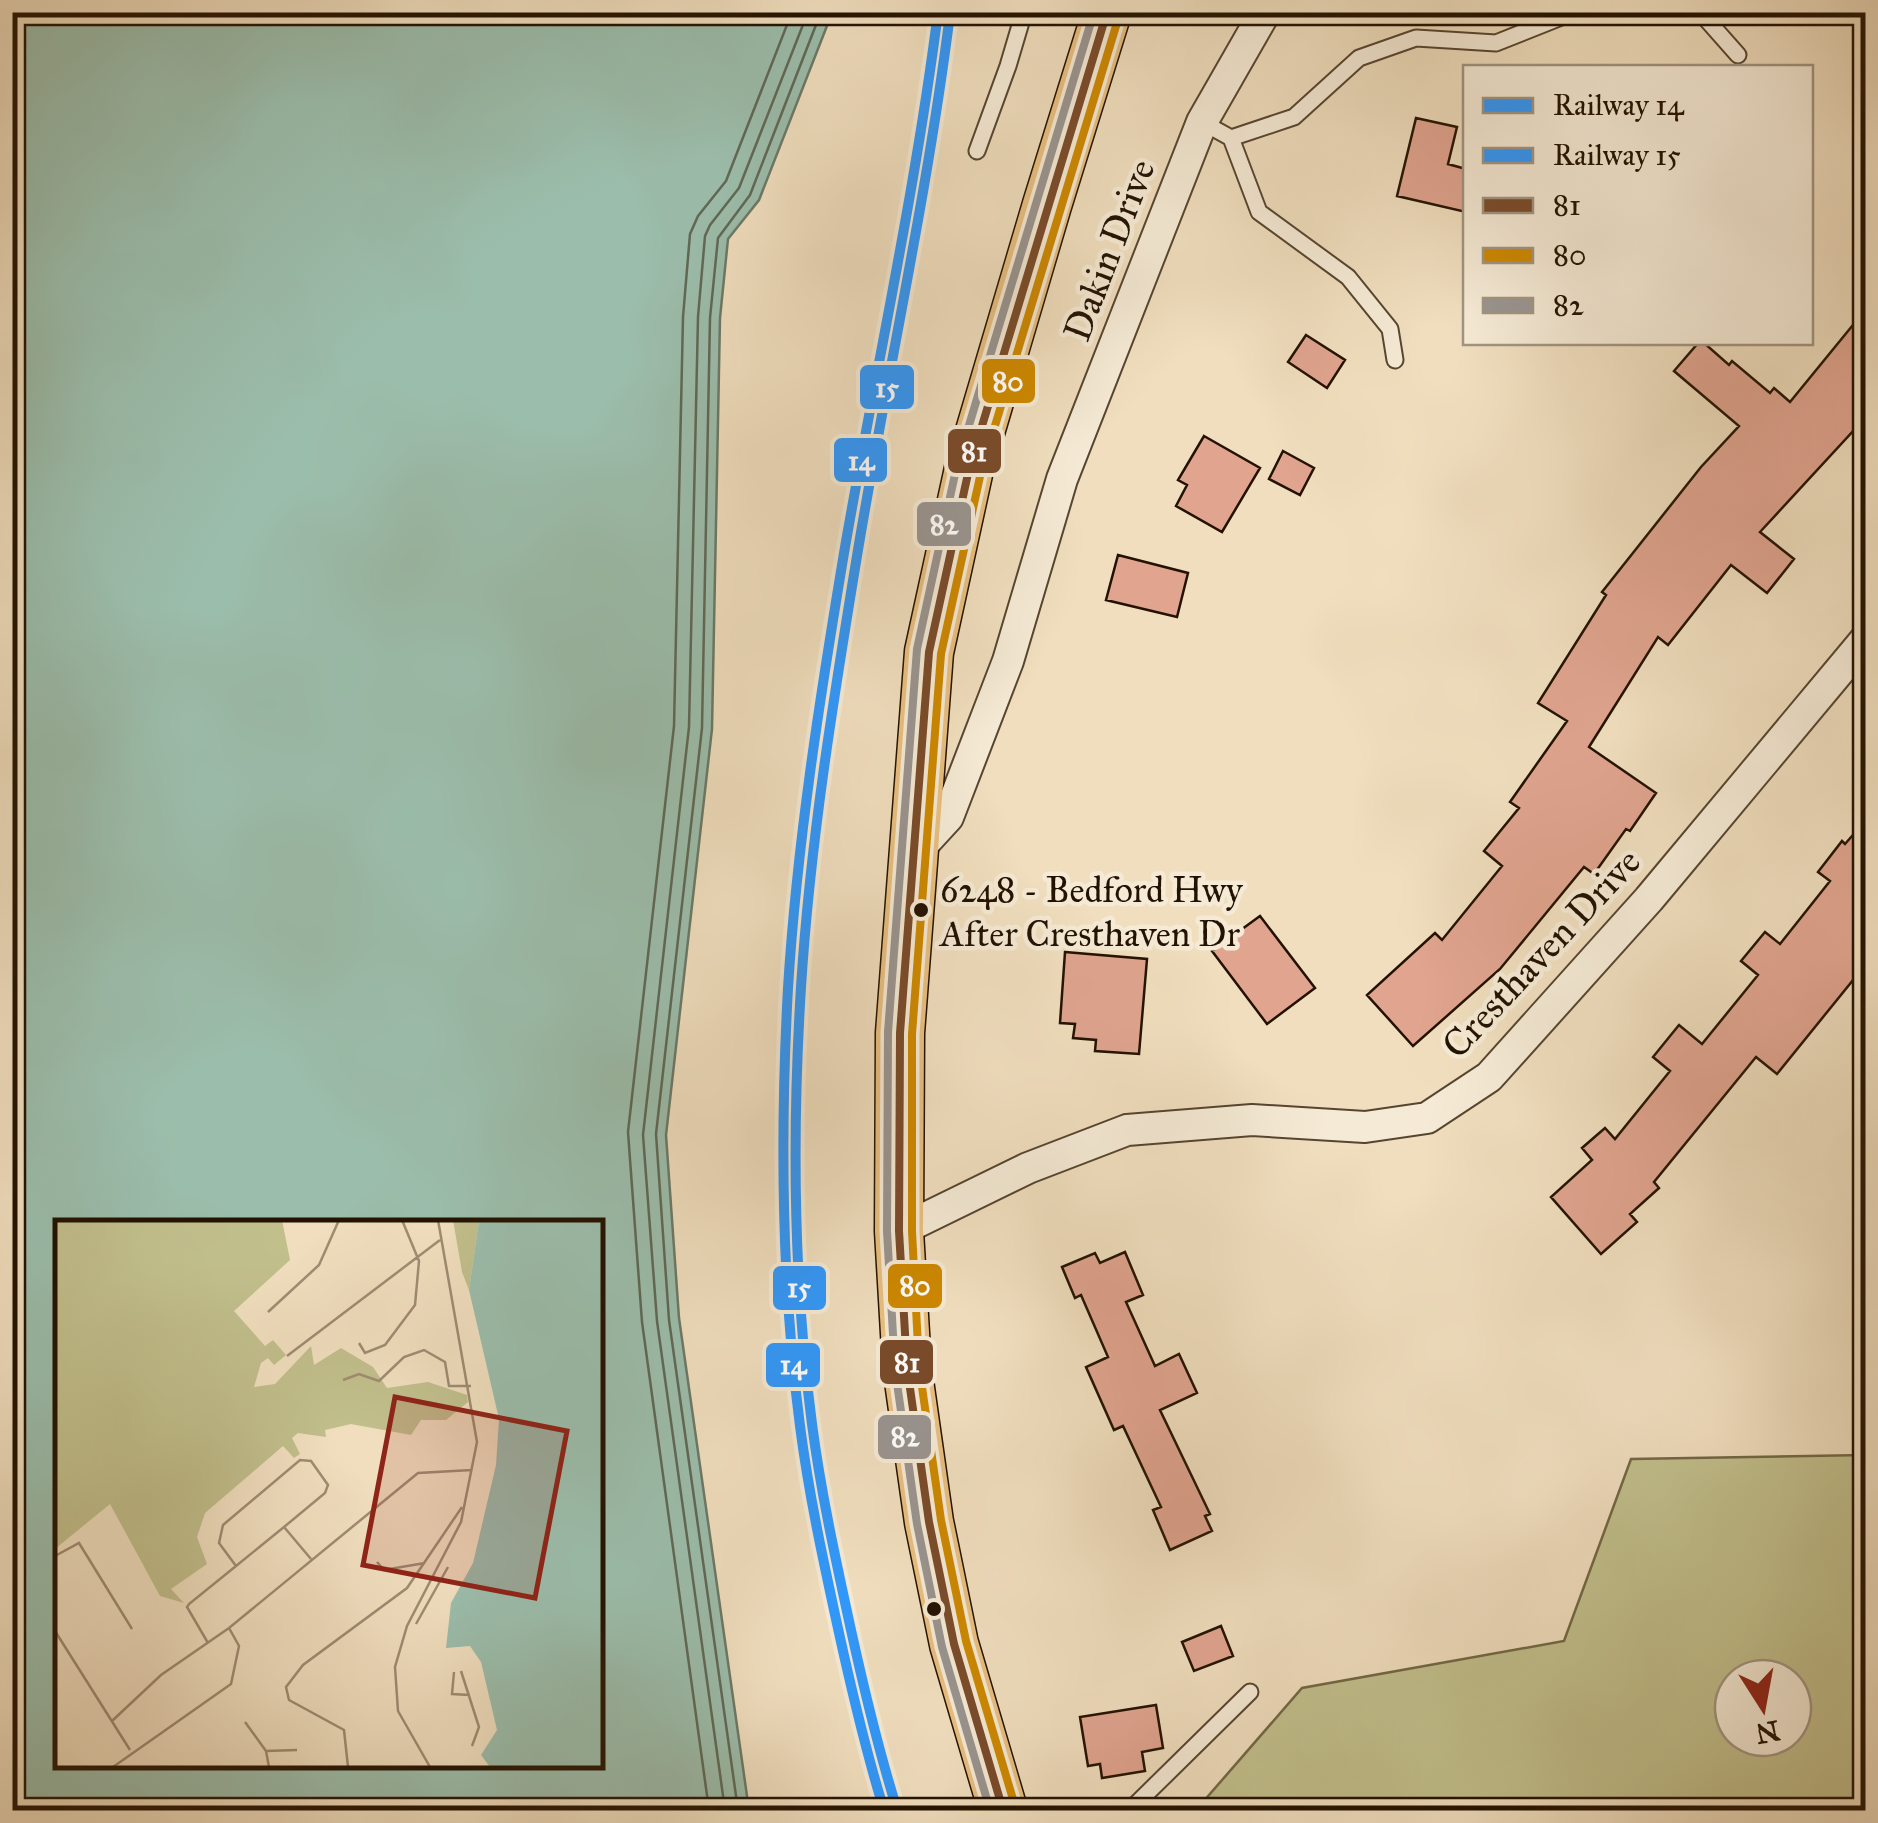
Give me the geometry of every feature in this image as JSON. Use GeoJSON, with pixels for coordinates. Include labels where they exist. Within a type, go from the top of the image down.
{"type":"FeatureCollection","features":[{"type":"Feature","properties":{"kind":"main road"},"geometry":{"type":"LineString","coordinates":[[1003,1810],[954,1644],[929,1522],[907,1367],[899,1231],[900,1033],[929,652],[969,469],[1107,12]]}},
{"type":"Feature","properties":{"kind":"street","name":"Dakin Drive"},"geometry":{"type":"LineString","coordinates":[[912,856],[948,817],[1008,661],[1062,479],[1202,122],[1266,12]]}},
{"type":"Feature","properties":{"kind":"street","name":"Cresthaven Drive"},"geometry":{"type":"LineString","coordinates":[[899,1231],[1028,1168],[1128,1130],[1252,1120],[1365,1128],[1427,1118],[1489,1077],[1503,1062],[1649,899],[1866,639]]}},
{"type":"Feature","properties":{"kind":"lane"},"geometry":{"type":"LineString","coordinates":[[977,151],[1024,12]]}},
{"type":"Feature","properties":{"kind":"lane"},"geometry":{"type":"LineString","coordinates":[[1231,138],[1294,117],[1358,58],[1416,38],[1496,44],[1574,12]]}},
{"type":"Feature","properties":{"kind":"lane"},"geometry":{"type":"LineString","coordinates":[[1700,12],[1738,55]]}},
{"type":"Feature","properties":{"kind":"lane"},"geometry":{"type":"LineString","coordinates":[[1202,122],[1231,138],[1259,212],[1348,277],[1390,329],[1396,360]]}},
{"type":"Feature","properties":{"kind":"lane"},"geometry":{"type":"LineString","coordinates":[[1130,1810],[1250,1692]]}},
{"type":"Feature","properties":{"kind":"shaded area"},"geometry":{"type":"Polygon","coordinates":[[[1865,1455],[1865,1810],[1196,1810],[1302,1688],[1564,1641],[1631,1459],[1865,1455]]]}},
{"type":"Feature","properties":{"kind":"water"},"geometry":{"type":"Polygon","coordinates":[[[12,13],[832,13],[759,200],[728,239],[720,318],[712,729],[666,1135],[679,1318],[749,1810],[13,1810],[12,13]]]}},
{"type":"Feature","properties":{"kind":"building"},"geometry":{"type":"Polygon","coordinates":[[[1416,118],[1457,127],[1448,164],[1463,168],[1463,211],[1397,196],[1416,118]]]}},
{"type":"Feature","properties":{"kind":"building"},"geometry":{"type":"Polygon","coordinates":[[[1866,309],[1866,417],[1760,532],[1794,559],[1767,593],[1731,565],[1668,645],[1658,637],[1589,747],[1656,793],[1594,874],[1584,867],[1500,969],[1413,1046],[1367,995],[1435,933],[1442,940],[1502,866],[1484,851],[1519,808],[1510,802],[1567,721],[1538,703],[1606,595],[1602,592],[1701,467],[1739,426],[1674,371],[1696,345],[1706,345],[1770,393],[1774,388],[1790,402],[1866,309]]]}},
{"type":"Feature","properties":{"kind":"building"},"geometry":{"type":"Polygon","coordinates":[[[1306,335],[1345,360],[1327,388],[1288,362],[1306,335]]]}},
{"type":"Feature","properties":{"kind":"building"},"geometry":{"type":"Polygon","coordinates":[[[1204,436],[1260,468],[1222,532],[1176,506],[1187,485],[1178,480],[1204,436]]]}},
{"type":"Feature","properties":{"kind":"building"},"geometry":{"type":"Polygon","coordinates":[[[1283,451],[1314,468],[1300,495],[1269,479],[1283,451]]]}},
{"type":"Feature","properties":{"kind":"building"},"geometry":{"type":"Polygon","coordinates":[[[1118,555],[1188,573],[1177,617],[1106,600],[1118,555]]]}},
{"type":"Feature","properties":{"kind":"building"},"geometry":{"type":"Polygon","coordinates":[[[1866,820],[1866,964],[1777,1074],[1756,1057],[1654,1182],[1659,1188],[1630,1214],[1637,1222],[1601,1254],[1551,1197],[1592,1160],[1582,1148],[1605,1128],[1615,1139],[1670,1071],[1653,1057],[1679,1025],[1702,1044],[1758,975],[1741,961],[1765,932],[1780,944],[1830,881],[1818,872],[1842,841],[1845,844],[1866,820]]]}},
{"type":"Feature","properties":{"kind":"building"},"geometry":{"type":"Polygon","coordinates":[[[1260,916],[1315,988],[1267,1024],[1212,951],[1260,916]]]}},
{"type":"Feature","properties":{"kind":"building"},"geometry":{"type":"Polygon","coordinates":[[[1065,952],[1147,959],[1139,1054],[1095,1051],[1096,1040],[1073,1038],[1075,1024],[1060,1023],[1065,952]]]}},
{"type":"Feature","properties":{"kind":"building"},"geometry":{"type":"Polygon","coordinates":[[[1125,1252],[1143,1295],[1126,1302],[1155,1366],[1179,1354],[1197,1393],[1160,1410],[1210,1514],[1205,1516],[1212,1531],[1170,1550],[1153,1510],[1161,1507],[1123,1426],[1114,1430],[1086,1367],[1108,1357],[1081,1295],[1075,1298],[1062,1267],[1095,1253],[1100,1263],[1125,1252]]]}},
{"type":"Feature","properties":{"kind":"building"},"geometry":{"type":"Polygon","coordinates":[[[1221,1626],[1233,1656],[1194,1671],[1182,1642],[1221,1626]]]}},
{"type":"Feature","properties":{"kind":"building"},"geometry":{"type":"Polygon","coordinates":[[[1156,1705],[1163,1748],[1142,1752],[1145,1771],[1102,1778],[1100,1764],[1088,1766],[1080,1717],[1156,1705]]]}},
{"type":"Feature","properties":{"kind":"rail line","name":"14"},"geometry":{"type":"LineString","coordinates":[[884,1810],[839,1633],[800,1426],[786,1262],[785,1043],[797,879],[818,716],[918,148],[938,12]]}},
{"type":"Feature","properties":{"kind":"rail line","name":"15"},"geometry":{"type":"LineString","coordinates":[[896,1806],[851,1630],[812,1424],[798,1260],[796,1096],[805,933],[823,773],[868,493],[930,152],[950,14]]}},
{"type":"Feature","properties":{"kind":"transit line","name":"82"},"geometry":{"type":"LineString","coordinates":[[990,1810],[942,1647],[917,1524],[895,1369],[887,1231],[888,1032],[917,649],[957,465],[1094,12]]}},
{"type":"Feature","properties":{"kind":"transit line","name":"81"},"geometry":{"type":"LineString","coordinates":[[1003,1810],[954,1644],[929,1522],[907,1367],[899,1231],[900,1033],[929,652],[969,469],[1107,12]]}},
{"type":"Feature","properties":{"kind":"transit line","name":"80"},"geometry":{"type":"LineString","coordinates":[[1015,1806],[966,1641],[941,1520],[919,1366],[912,1231],[912,1034],[941,654],[981,472],[1119,16]]}},
{"type":"Feature","properties":{"kind":"place","name":"6248 - Bedford Hwy After Cresthaven Dr"},"geometry":{"type":"Point","coordinates":[921,910]}}]}
